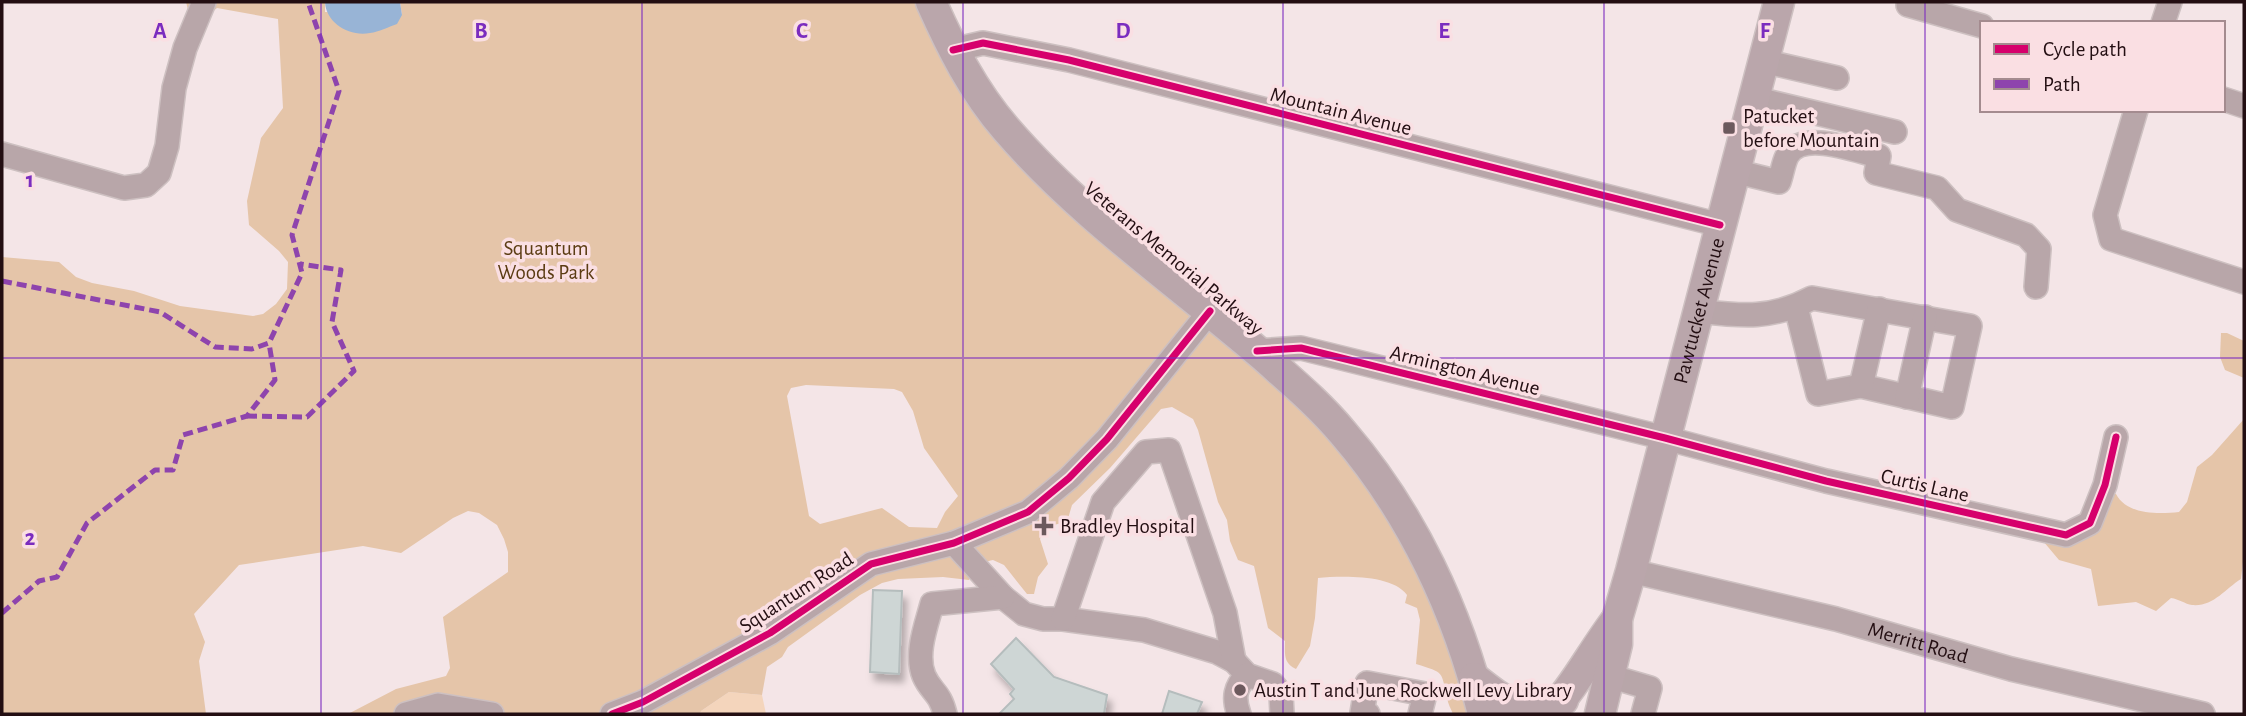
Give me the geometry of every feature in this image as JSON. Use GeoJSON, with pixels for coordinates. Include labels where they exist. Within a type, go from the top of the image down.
{"type":"FeatureCollection","features":[{"type":"Feature","properties":{"kind":"main road","name":"Veterans Memorial Parkway"},"geometry":{"type":"LineString","coordinates":[[931,2],[953,50],[982,97],[1023,147],[1129,247],[1210,311],[1309,397],[1342,431],[1387,490],[1428,562],[1474,678],[1483,714]]}},
{"type":"Feature","properties":{"kind":"main road","name":"Pawtucket Avenue"},"geometry":{"type":"LineString","coordinates":[[1600,714],[1631,572],[1779,2]]}},
{"type":"Feature","properties":{"kind":"main road","name":"Pawtucket Avenue"},"geometry":{"type":"LineString","coordinates":[[1562,709],[1594,649],[1617,631]]}},
{"type":"Feature","properties":{"kind":"main road"},"geometry":{"type":"LineString","coordinates":[[1474,678],[1499,698],[1517,706],[1562,709]]}},
{"type":"Feature","properties":{"kind":"street"},"geometry":{"type":"LineString","coordinates":[[2,153],[124,188],[146,185],[159,173],[167,146],[174,88],[204,2]]}},
{"type":"Feature","properties":{"kind":"street"},"geometry":{"type":"LineString","coordinates":[[1909,2],[1908,5],[1980,25]]}},
{"type":"Feature","properties":{"kind":"street"},"geometry":{"type":"LineString","coordinates":[[2164,21],[2170,2]]}},
{"type":"Feature","properties":{"kind":"street","name":"Mountain Avenue"},"geometry":{"type":"LineString","coordinates":[[953,50],[983,43],[1069,60],[1720,225]]}},
{"type":"Feature","properties":{"kind":"street"},"geometry":{"type":"LineString","coordinates":[[1763,61],[1838,78]]}},
{"type":"Feature","properties":{"kind":"street"},"geometry":{"type":"LineString","coordinates":[[1753,98],[1895,132]]}},
{"type":"Feature","properties":{"kind":"street"},"geometry":{"type":"LineString","coordinates":[[2225,100],[2244,106]]}},
{"type":"Feature","properties":{"kind":"street"},"geometry":{"type":"LineString","coordinates":[[2135,112],[2105,215],[2111,239],[2244,282]]}},
{"type":"Feature","properties":{"kind":"street"},"geometry":{"type":"LineString","coordinates":[[1734,172],[1779,182],[1788,154],[1796,146],[1812,141],[1879,156],[1876,173],[1937,188],[1956,210],[2026,235],[2039,249],[2036,287]]}},
{"type":"Feature","properties":{"kind":"street"},"geometry":{"type":"LineString","coordinates":[[1697,311],[1750,317],[1796,307],[1812,298],[1970,326],[1952,407],[1861,386],[1818,394],[1796,307]]}},
{"type":"Feature","properties":{"kind":"street"},"geometry":{"type":"LineString","coordinates":[[1861,386],[1879,309]]}},
{"type":"Feature","properties":{"kind":"street","name":"Squantum Road"},"geometry":{"type":"LineString","coordinates":[[612,714],[643,702],[771,633],[871,564],[954,543],[1028,512],[1069,478],[1123,420],[1210,311]]}},
{"type":"Feature","properties":{"kind":"street"},"geometry":{"type":"LineString","coordinates":[[1907,397],[1925,317]]}},
{"type":"Feature","properties":{"kind":"street","name":"Armington Avenue"},"geometry":{"type":"LineString","coordinates":[[1256,351],[1301,348],[1665,438]]}},
{"type":"Feature","properties":{"kind":"street","name":"Curtis Lane"},"geometry":{"type":"LineString","coordinates":[[1665,438],[1826,481],[2066,535],[2090,523],[2105,485],[2116,437]]}},
{"type":"Feature","properties":{"kind":"street"},"geometry":{"type":"LineString","coordinates":[[1063,619],[1103,502],[1146,452],[1169,450],[1240,668],[1236,694],[1239,714]]}},
{"type":"Feature","properties":{"kind":"street"},"geometry":{"type":"LineString","coordinates":[[954,543],[1003,597],[1024,614],[1043,619],[1063,619],[1144,630],[1217,652],[1240,668],[1273,684],[1281,694],[1282,714]]}},
{"type":"Feature","properties":{"kind":"street","name":"Merritt Road"},"geometry":{"type":"LineString","coordinates":[[1631,572],[1836,619],[2011,669],[2203,714]]}},
{"type":"Feature","properties":{"kind":"street"},"geometry":{"type":"LineString","coordinates":[[945,714],[942,699],[924,675],[921,646],[932,604],[1003,597]]}},
{"type":"Feature","properties":{"kind":"street"},"geometry":{"type":"LineString","coordinates":[[1609,676],[1650,688],[1643,714]]}},
{"type":"Feature","properties":{"kind":"street"},"geometry":{"type":"LineString","coordinates":[[1368,714],[1362,713],[1367,683],[1425,694],[1420,714]]}},
{"type":"Feature","properties":{"kind":"street"},"geometry":{"type":"LineString","coordinates":[[406,714],[438,705],[492,714]]}},
{"type":"Feature","properties":{"kind":"shaded area"},"geometry":{"type":"Polygon","coordinates":[[[729,692],[762,695],[766,714],[700,714],[729,692]]]}},
{"type":"Feature","properties":{"kind":"green space","name":"Squantum Woods Park"},"geometry":{"type":"Polygon","coordinates":[[[186,2],[325,2],[325,12],[402,15],[400,2],[931,2],[985,102],[1386,488],[1478,714],[1453,714],[1440,674],[1416,664],[1420,620],[1417,608],[1405,603],[1407,595],[1390,583],[1352,577],[1318,578],[1310,646],[1296,669],[1289,664],[1285,641],[1268,628],[1254,566],[1238,560],[1230,541],[1227,520],[1218,502],[1193,419],[1172,407],[1161,409],[1110,468],[1072,505],[1067,522],[1047,528],[1040,539],[1048,564],[1038,577],[1034,594],[1027,594],[1004,565],[993,560],[978,566],[969,580],[943,577],[898,579],[882,583],[860,595],[788,647],[782,657],[767,667],[762,695],[729,692],[700,714],[348,714],[396,689],[446,676],[450,668],[443,617],[508,572],[508,552],[497,525],[479,513],[468,511],[401,553],[363,546],[239,565],[194,614],[205,642],[199,661],[206,714],[2,714],[2,257],[59,262],[76,277],[92,283],[134,291],[180,306],[253,316],[263,314],[276,304],[287,289],[288,262],[249,225],[247,201],[261,138],[283,108],[278,19],[217,8],[211,13],[189,14],[186,2]],[[806,385],[791,388],[787,396],[809,516],[820,524],[882,508],[909,527],[937,528],[958,496],[924,448],[913,411],[902,392],[894,389],[806,385]]]}},
{"type":"Feature","properties":{"kind":"green space"},"geometry":{"type":"Polygon","coordinates":[[[2221,333],[2244,341],[2244,378],[2225,370],[2220,357],[2221,333]]]}},
{"type":"Feature","properties":{"kind":"green space"},"geometry":{"type":"Polygon","coordinates":[[[2244,419],[2244,553],[2241,579],[2213,600],[2199,605],[2171,598],[2156,611],[2136,602],[2098,606],[2091,569],[2059,560],[2038,535],[2074,536],[2103,493],[2116,494],[2128,506],[2144,512],[2179,512],[2187,502],[2197,467],[2212,455],[2244,419]]]}},
{"type":"Feature","properties":{"kind":"water"},"geometry":{"type":"Polygon","coordinates":[[[325,2],[400,2],[402,15],[397,24],[384,29],[370,33],[354,33],[334,22],[326,10],[325,2]]]}},
{"type":"Feature","properties":{"kind":"building"},"geometry":{"type":"Polygon","coordinates":[[[873,590],[902,591],[899,674],[870,672],[873,590]]]}},
{"type":"Feature","properties":{"kind":"building"},"geometry":{"type":"Polygon","coordinates":[[[1016,638],[1054,677],[1107,695],[1104,714],[999,714],[1014,699],[1010,694],[1014,689],[991,664],[1016,638]]]}},
{"type":"Feature","properties":{"kind":"building"},"geometry":{"type":"Polygon","coordinates":[[[1169,691],[1202,702],[1197,714],[1162,714],[1169,691]]]}},
{"type":"Feature","properties":{"kind":"marked path"},"geometry":{"type":"LineString","coordinates":[[2,281],[160,312],[215,347],[252,349],[269,343],[302,273],[292,235],[339,91],[308,2]]}},
{"type":"Feature","properties":{"kind":"marked path"},"geometry":{"type":"LineString","coordinates":[[247,416],[307,417],[354,371],[332,322],[341,270],[300,264]]}},
{"type":"Feature","properties":{"kind":"marked path"},"geometry":{"type":"LineString","coordinates":[[2,613],[39,581],[57,577],[87,523],[155,470],[173,470],[183,435],[247,416],[275,380],[269,343]]}},
{"type":"Feature","properties":{"kind":"cycle path"},"geometry":{"type":"LineString","coordinates":[[953,50],[983,43],[1069,60],[1720,225]]}},
{"type":"Feature","properties":{"kind":"cycle path"},"geometry":{"type":"LineString","coordinates":[[612,714],[643,702],[770,633],[871,564],[954,543],[1028,512],[1069,478],[1107,439],[1210,311]]}},
{"type":"Feature","properties":{"kind":"cycle path"},"geometry":{"type":"LineString","coordinates":[[1257,351],[1301,348],[1665,438],[1826,481],[2066,535],[2090,523],[2105,485],[2116,437]]}},
{"type":"Feature","properties":{"kind":"place","name":"Patucket before Mountain"},"geometry":{"type":"Point","coordinates":[1729,128]}},
{"type":"Feature","properties":{"kind":"place","name":"Bradley Hospital"},"geometry":{"type":"Point","coordinates":[1044,526]}},
{"type":"Feature","properties":{"kind":"place","name":"Austin T and June Rockwell Levy Library"},"geometry":{"type":"Point","coordinates":[1240,690]}}]}
